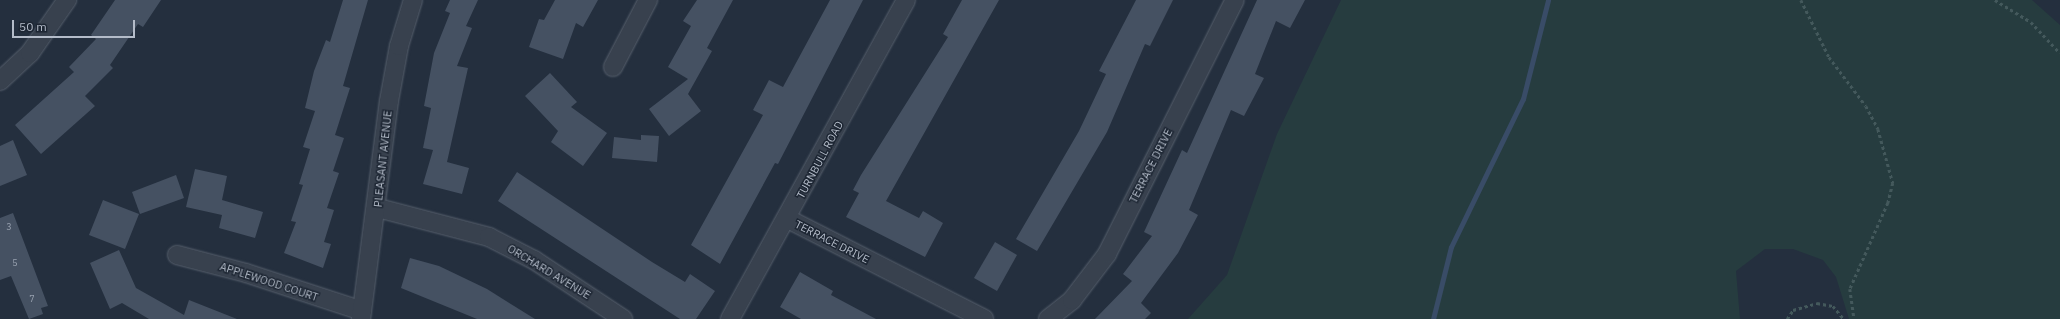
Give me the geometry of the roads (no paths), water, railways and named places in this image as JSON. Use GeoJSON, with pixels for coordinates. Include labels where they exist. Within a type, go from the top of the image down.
{"type":"FeatureCollection","features":[{"type":"Feature","properties":{"kind":"street"},"geometry":{"type":"LineString","coordinates":[[0,81],[30,53],[67,0]]}},
{"type":"Feature","properties":{"kind":"street","name":"PLEASANT AVENUE"},"geometry":{"type":"LineString","coordinates":[[361,315],[378,208],[389,101],[399,46],[413,0]]}},
{"type":"Feature","properties":{"kind":"street"},"geometry":{"type":"LineString","coordinates":[[612,67],[648,0]]}},
{"type":"Feature","properties":{"kind":"street","name":"TURNBULL ROAD"},"geometry":{"type":"LineString","coordinates":[[730,319],[788,219],[906,0]]}},
{"type":"Feature","properties":{"kind":"street","name":"TERRACE DRIVE"},"geometry":{"type":"LineString","coordinates":[[1048,319],[1072,300],[1107,254],[1235,0]]}},
{"type":"Feature","properties":{"kind":"street","name":"ORCHARD AVENUE"},"geometry":{"type":"LineString","coordinates":[[378,208],[489,237],[534,260],[623,319]]}},
{"type":"Feature","properties":{"kind":"street","name":"TERRACE DRIVE"},"geometry":{"type":"LineString","coordinates":[[788,219],[984,319]]}},
{"type":"Feature","properties":{"kind":"street","name":"APPLEWOOD COURT"},"geometry":{"type":"LineString","coordinates":[[177,255],[246,273],[361,315]]}},
{"type":"Feature","properties":{"kind":"waterway"},"geometry":{"type":"LineString","coordinates":[[1433,319],[1451,247],[1523,99],[1548,0]]}}]}
